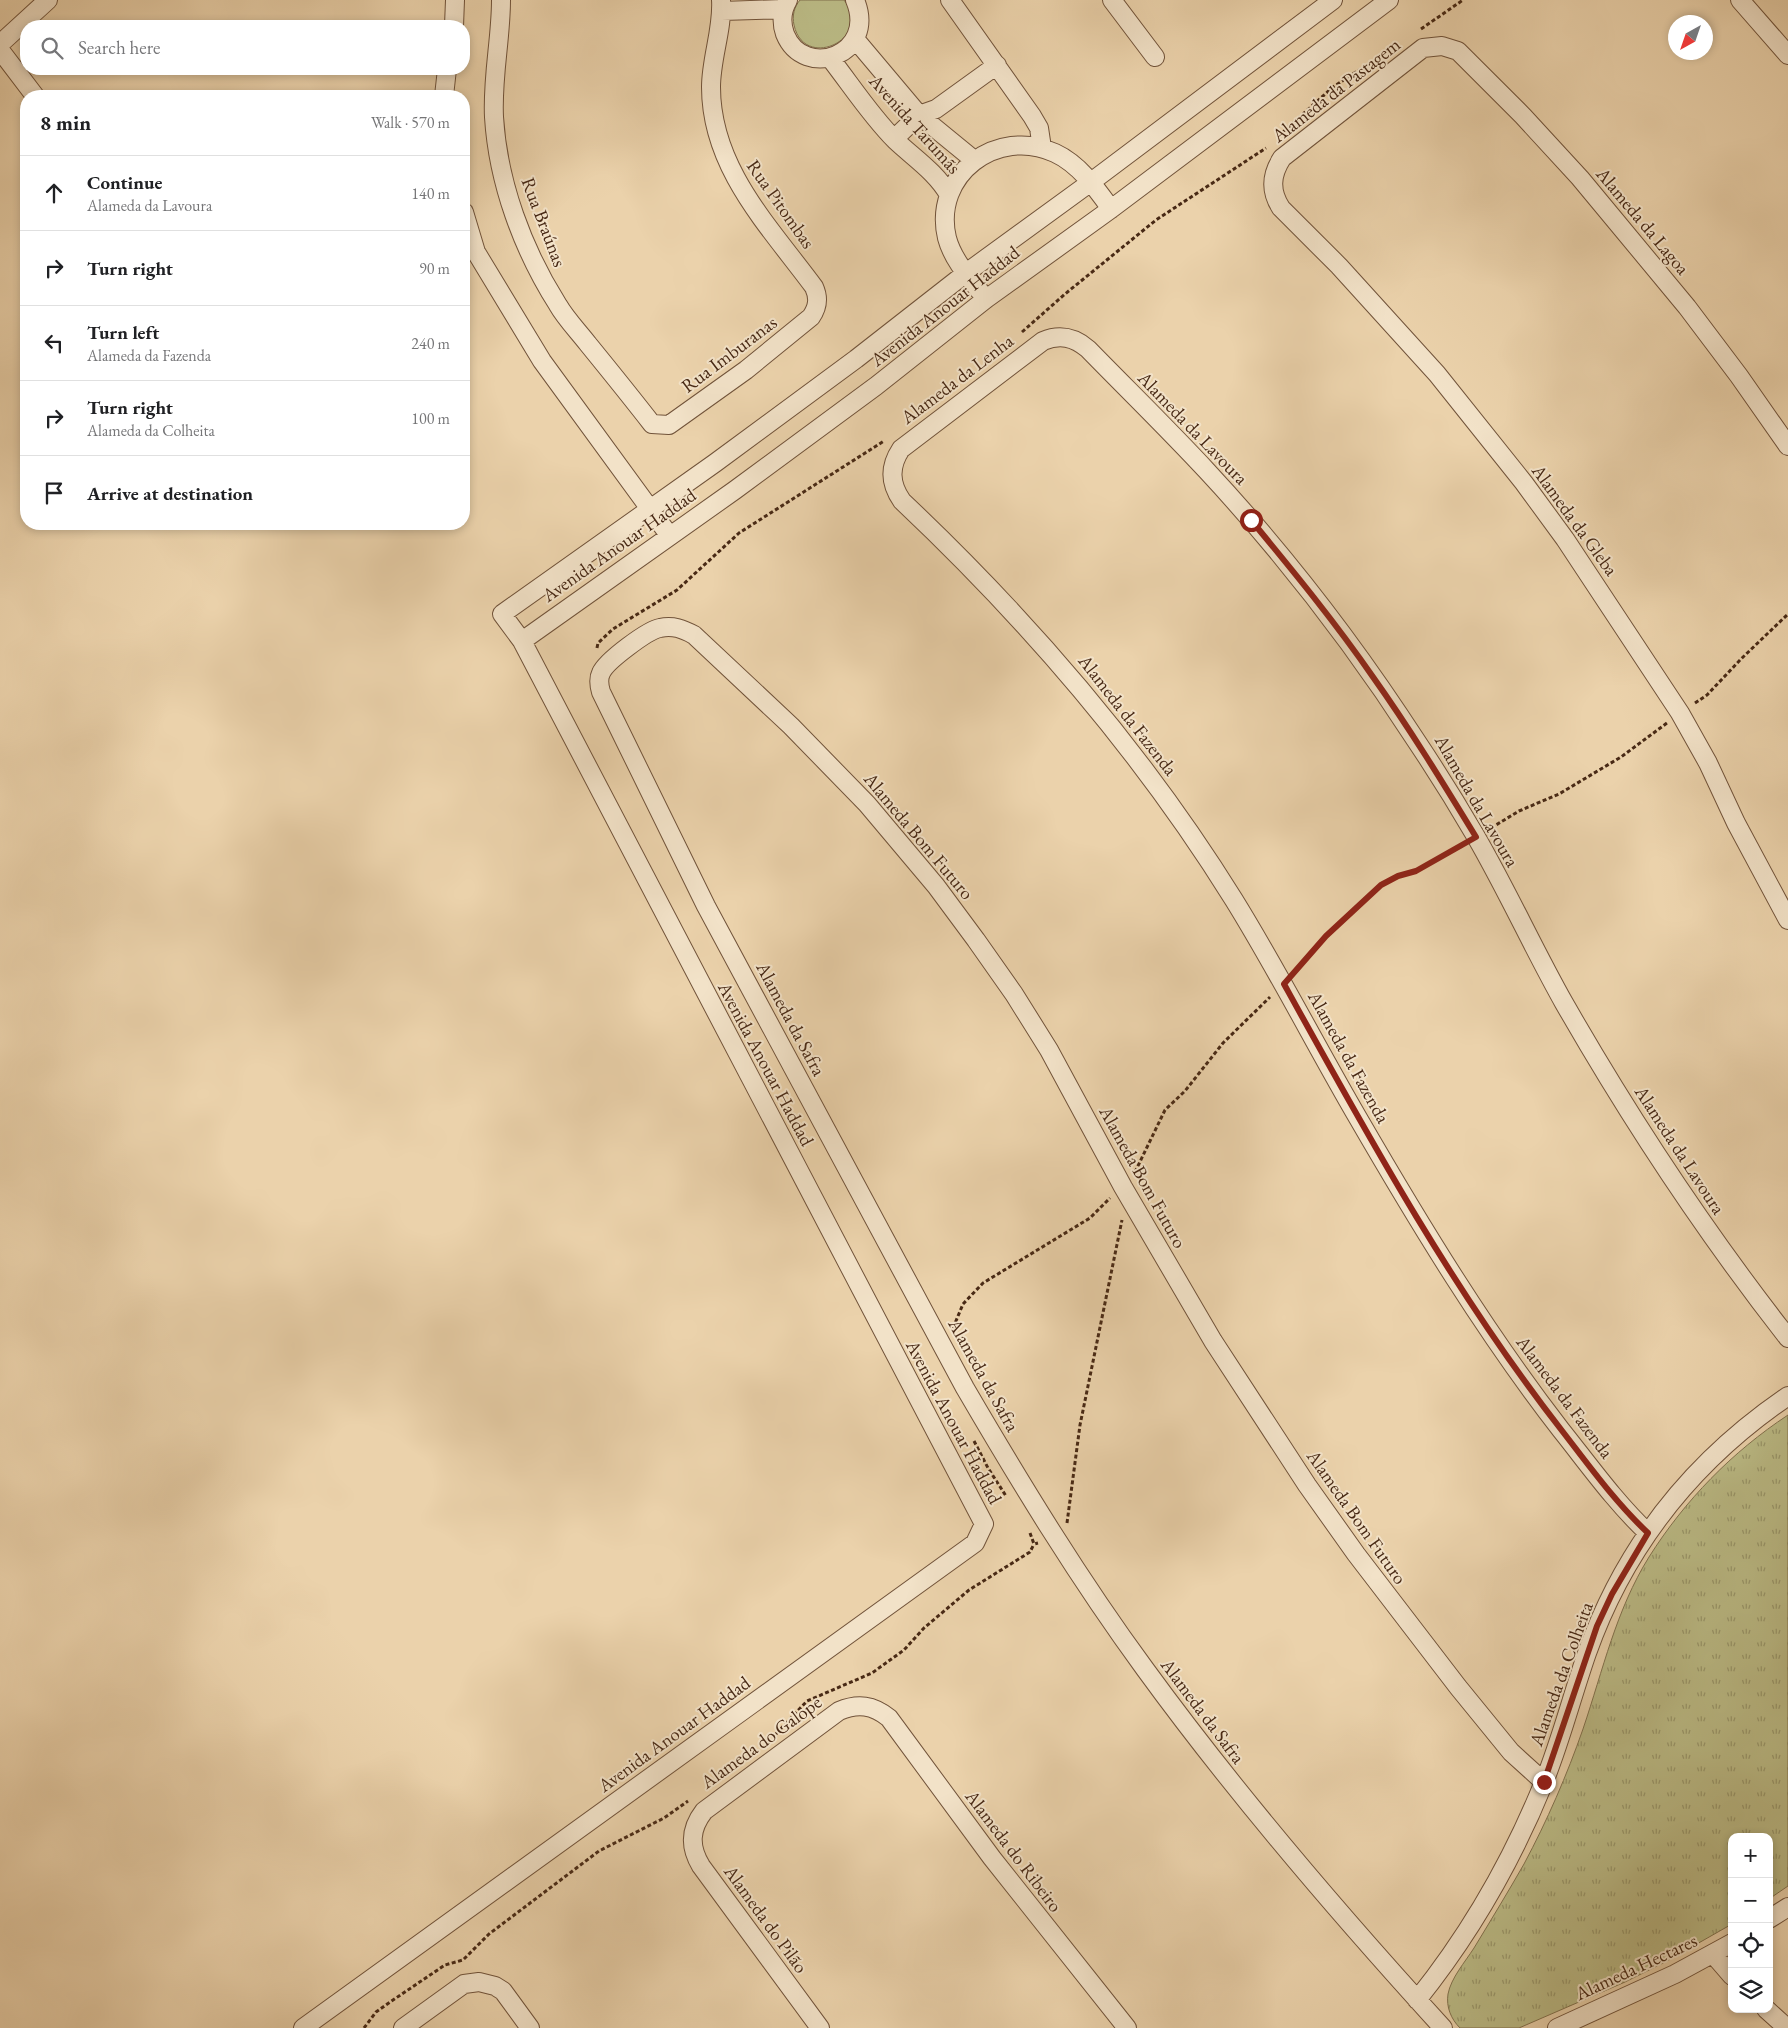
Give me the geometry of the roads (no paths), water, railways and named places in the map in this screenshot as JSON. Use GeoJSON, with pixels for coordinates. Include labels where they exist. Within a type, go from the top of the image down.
{"type":"FeatureCollection","features":[{"type":"Feature","properties":{"kind":"street"},"geometry":{"type":"LineString","coordinates":[[26,20],[48,0]]}},
{"type":"Feature","properties":{"kind":"street"},"geometry":{"type":"LineString","coordinates":[[454,20],[455,0]]}},
{"type":"Feature","properties":{"kind":"street","name":"Rua Braúnas"},"geometry":{"type":"LineString","coordinates":[[501,0],[501,22],[494,70],[494,117],[497,146],[511,203],[538,271],[559,307],[652,424]]}},
{"type":"Feature","properties":{"kind":"street"},"geometry":{"type":"LineString","coordinates":[[784,3],[784,29],[787,39],[793,47],[810,57],[830,58],[849,48],[859,30],[860,19],[855,0]]}},
{"type":"Feature","properties":{"kind":"street"},"geometry":{"type":"LineString","coordinates":[[950,0],[1039,128],[1042,148]]}},
{"type":"Feature","properties":{"kind":"street"},"geometry":{"type":"LineString","coordinates":[[1112,0],[1155,57]]}},
{"type":"Feature","properties":{"kind":"street","name":"Avenida Anouar Haddad"},"geometry":{"type":"LineString","coordinates":[[303,2028],[975,1543],[984,1524],[522,641],[502,614],[856,360],[966,273],[1091,182],[1333,0]]}},
{"type":"Feature","properties":{"kind":"street","name":"Avenida Anouar Haddad"},"geometry":{"type":"LineString","coordinates":[[522,641],[876,386],[986,299],[1111,209],[1389,0]]}},
{"type":"Feature","properties":{"kind":"street"},"geometry":{"type":"LineString","coordinates":[[1740,0],[1788,55]]}},
{"type":"Feature","properties":{"kind":"street","name":"Rua Pitombas"},"geometry":{"type":"LineString","coordinates":[[784,3],[721,6],[712,64],[713,116],[722,151],[741,189],[814,287],[818,299]]}},
{"type":"Feature","properties":{"kind":"street"},"geometry":{"type":"LineString","coordinates":[[0,44],[20,26]]}},
{"type":"Feature","properties":{"kind":"street","name":"Avenida Tarumãs"},"geometry":{"type":"LineString","coordinates":[[855,39],[919,115],[974,160]]}},
{"type":"Feature","properties":{"kind":"street","name":"Alameda da Pastagem"},"geometry":{"type":"LineString","coordinates":[[1273,185],[1274,176],[1282,158],[1423,48],[1442,46]]}},
{"type":"Feature","properties":{"kind":"street","name":"Alameda da Lagoa"},"geometry":{"type":"LineString","coordinates":[[1442,46],[1465,56],[1524,116],[1580,178],[1687,307],[1739,376],[1788,446]]}},
{"type":"Feature","properties":{"kind":"street"},"geometry":{"type":"LineString","coordinates":[[0,50],[30,90]]}},
{"type":"Feature","properties":{"kind":"street","name":"Avenida Tarumãs"},"geometry":{"type":"LineString","coordinates":[[830,58],[894,139],[941,182],[949,195]]}},
{"type":"Feature","properties":{"kind":"street"},"geometry":{"type":"LineString","coordinates":[[894,139],[919,115],[936,109],[997,65]]}},
{"type":"Feature","properties":{"kind":"street"},"geometry":{"type":"LineString","coordinates":[[445,90],[446,75]]}},
{"type":"Feature","properties":{"kind":"street"},"geometry":{"type":"LineString","coordinates":[[986,299],[952,252],[947,238],[946,209],[949,195],[959,176],[974,160],[986,152],[1007,146],[1028,145],[1042,148],[1068,161],[1091,182],[1111,209]]}},
{"type":"Feature","properties":{"kind":"street","name":"Alameda da Gleba"},"geometry":{"type":"LineString","coordinates":[[1273,185],[1281,208],[1339,266],[1437,374],[1518,475],[1604,597],[1680,713],[1708,763],[1736,823],[1788,920]]}},
{"type":"Feature","properties":{"kind":"street"},"geometry":{"type":"LineString","coordinates":[[470,232],[476,252],[542,361],[669,534]]}},
{"type":"Feature","properties":{"kind":"street","name":"Rua Imburanas"},"geometry":{"type":"LineString","coordinates":[[652,424],[669,425],[746,370],[812,317],[818,299]]}},
{"type":"Feature","properties":{"kind":"street","name":"Alameda da Lenha"},"geometry":{"type":"LineString","coordinates":[[892,473],[896,456],[908,444],[1043,341],[1050,338],[1064,337]]}},
{"type":"Feature","properties":{"kind":"street","name":"Alameda da Lavoura"},"geometry":{"type":"LineString","coordinates":[[1064,337],[1081,343],[1207,471],[1293,571],[1373,676],[1417,741],[1476,837],[1561,998],[1633,1119],[1712,1237],[1788,1338]]}},
{"type":"Feature","properties":{"kind":"street","name":"Alameda da Fazenda"},"geometry":{"type":"LineString","coordinates":[[892,473],[895,488],[902,501],[945,541],[1020,618],[1110,725],[1154,782],[1234,901],[1284,984],[1357,1117],[1468,1299],[1526,1385],[1613,1496],[1648,1533]]}},
{"type":"Feature","properties":{"kind":"street","name":"Alameda Bom Futuro"},"geometry":{"type":"LineString","coordinates":[[601,673],[607,664],[653,630],[670,626],[694,635],[791,726],[867,804],[936,886],[987,955],[1039,1034],[1167,1264],[1223,1357],[1292,1462],[1356,1554],[1412,1628],[1499,1738],[1511,1752],[1544,1782]]}},
{"type":"Feature","properties":{"kind":"street","name":"Alameda da Safra"},"geometry":{"type":"LineString","coordinates":[[601,673],[599,685],[601,692],[711,915],[965,1388],[1053,1534],[1144,1668],[1197,1740],[1253,1810],[1443,2028]]}},
{"type":"Feature","properties":{"kind":"street","name":"Alameda da Colheita"},"geometry":{"type":"LineString","coordinates":[[1417,2000],[1446,1964],[1491,1892],[1524,1827],[1544,1782],[1597,1626],[1617,1586],[1648,1533],[1687,1482],[1710,1459],[1755,1419],[1788,1396]]}},
{"type":"Feature","properties":{"kind":"street","name":"Alameda do Galope"},"geometry":{"type":"LineString","coordinates":[[694,1829],[704,1811],[839,1711],[864,1706]]}},
{"type":"Feature","properties":{"kind":"street","name":"Alameda do Ribeiro"},"geometry":{"type":"LineString","coordinates":[[864,1706],[874,1708],[889,1718],[992,1858],[1127,2028]]}},
{"type":"Feature","properties":{"kind":"street","name":"Alameda do Pilão"},"geometry":{"type":"LineString","coordinates":[[694,1829],[693,1849],[701,1866],[820,2028]]}},
{"type":"Feature","properties":{"kind":"street"},"geometry":{"type":"LineString","coordinates":[[1773,1917],[1788,1907]]}},
{"type":"Feature","properties":{"kind":"street","name":"Alameda Hectares"},"geometry":{"type":"LineString","coordinates":[[1557,2028],[1676,1974],[1728,1945]]}},
{"type":"Feature","properties":{"kind":"street"},"geometry":{"type":"LineString","coordinates":[[1713,1954],[1728,1971]]}},
{"type":"Feature","properties":{"kind":"street"},"geometry":{"type":"LineString","coordinates":[[403,2028],[464,1984],[479,1982],[487,1983],[503,1991],[530,2028]]}},
{"type":"Feature","properties":{"kind":"street"},"geometry":{"type":"LineString","coordinates":[[1770,2013],[1787,2028]]}}]}
